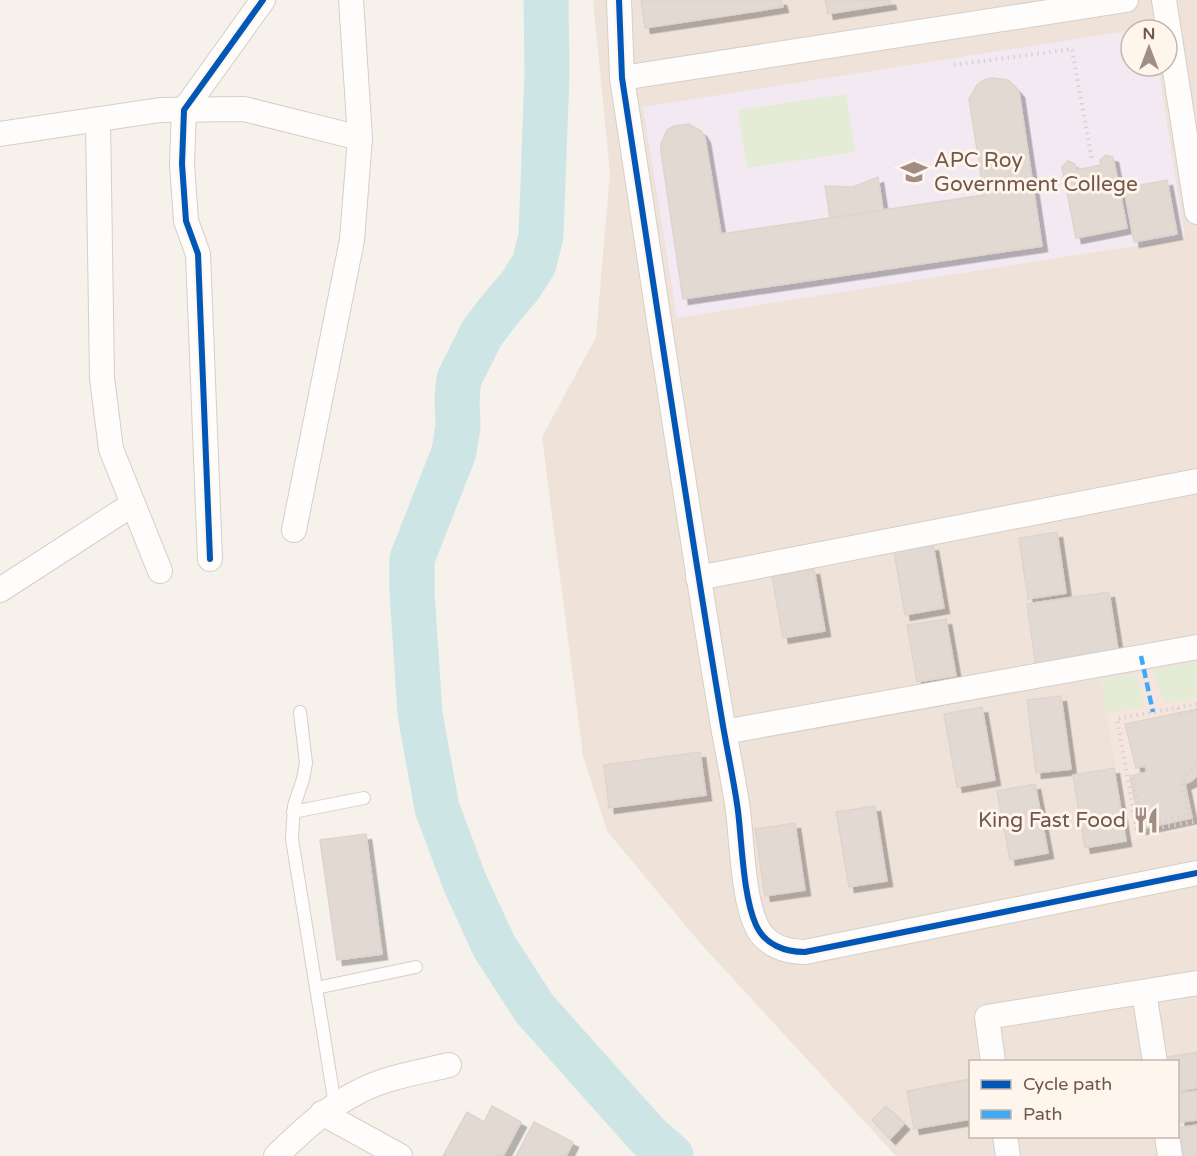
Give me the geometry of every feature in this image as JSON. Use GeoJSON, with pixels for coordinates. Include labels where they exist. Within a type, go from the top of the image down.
{"type":"FeatureCollection","features":[{"type":"Feature","properties":{"kind":"street"},"geometry":{"type":"LineString","coordinates":[[210,560],[198,254],[186,221],[182,164],[184,110],[263,0]]}},
{"type":"Feature","properties":{"kind":"street"},"geometry":{"type":"LineString","coordinates":[[294,530],[352,240],[360,138],[351,0]]}},
{"type":"Feature","properties":{"kind":"street"},"geometry":{"type":"LineString","coordinates":[[619,0],[622,78],[698,578],[756,926],[764,937],[776,946],[790,952],[805,952],[1197,873]]}},
{"type":"Feature","properties":{"kind":"street"},"geometry":{"type":"LineString","coordinates":[[622,78],[1126,0]]}},
{"type":"Feature","properties":{"kind":"street"},"geometry":{"type":"LineString","coordinates":[[1164,0],[1197,212]]}},
{"type":"Feature","properties":{"kind":"street"},"geometry":{"type":"LineString","coordinates":[[0,134],[160,110],[244,109],[360,138]]}},
{"type":"Feature","properties":{"kind":"street"},"geometry":{"type":"LineString","coordinates":[[98,120],[102,378],[111,449],[160,571]]}},
{"type":"Feature","properties":{"kind":"street"},"geometry":{"type":"LineString","coordinates":[[698,578],[1197,481]]}},
{"type":"Feature","properties":{"kind":"street"},"geometry":{"type":"LineString","coordinates":[[0,590],[133,504]]}},
{"type":"Feature","properties":{"kind":"street"},"geometry":{"type":"LineString","coordinates":[[724,732],[1197,647]]}},
{"type":"Feature","properties":{"kind":"street"},"geometry":{"type":"LineString","coordinates":[[993,1060],[987,1017],[1197,983]]}},
{"type":"Feature","properties":{"kind":"street"},"geometry":{"type":"LineString","coordinates":[[1144,992],[1155,1060]]}},
{"type":"Feature","properties":{"kind":"street"},"geometry":{"type":"LineString","coordinates":[[276,1156],[329,1109],[361,1090],[392,1079],[449,1065]]}},
{"type":"Feature","properties":{"kind":"street"},"geometry":{"type":"LineString","coordinates":[[329,1109],[400,1156]]}},
{"type":"Feature","properties":{"kind":"street"},"geometry":{"type":"LineString","coordinates":[[1005,1138],[1008,1156]]}},
{"type":"Feature","properties":{"kind":"street"},"geometry":{"type":"LineString","coordinates":[[1167,1138],[1170,1156]]}},
{"type":"Feature","properties":{"kind":"lane"},"geometry":{"type":"LineString","coordinates":[[300,712],[306,763],[293,812],[292,839],[316,988],[329,1109]]}},
{"type":"Feature","properties":{"kind":"lane"},"geometry":{"type":"LineString","coordinates":[[293,812],[364,798]]}},
{"type":"Feature","properties":{"kind":"lane"},"geometry":{"type":"LineString","coordinates":[[316,988],[416,967]]}},
{"type":"Feature","properties":{"kind":"path"},"geometry":{"type":"LineString","coordinates":[[954,65],[1072,49],[1092,161]]}},
{"type":"Feature","properties":{"kind":"path"},"geometry":{"type":"LineString","coordinates":[[1197,704],[1117,719],[1137,832],[1197,821]]}},
{"type":"Feature","properties":{"kind":"path"},"geometry":{"type":"LineString","coordinates":[[1178,708],[1179,714],[1197,710]]}},
{"type":"Feature","properties":{"kind":"path"},"geometry":{"type":"LineString","coordinates":[[1189,815],[1182,782],[1196,766]]}},
{"type":"Feature","properties":{"kind":"path"},"geometry":{"type":"LineString","coordinates":[[1133,778],[1142,825]]}},
{"type":"Feature","properties":{"kind":"path"},"geometry":{"type":"LineString","coordinates":[[1136,826],[1196,814]]}},
{"type":"Feature","properties":{"kind":"shaded area"},"geometry":{"type":"Polygon","coordinates":[[[593,0],[1197,0],[1197,1156],[896,1156],[700,943],[607,831],[583,756],[542,437],[596,337],[610,173],[593,0]]]}},
{"type":"Feature","properties":{"kind":"shaded area","name":"APC Roy Government College"},"geometry":{"type":"Polygon","coordinates":[[[1119,32],[1119,78],[1160,78],[1185,238],[677,318],[643,107],[1119,32]]]}},
{"type":"Feature","properties":{"kind":"shaded area"},"geometry":{"type":"Polygon","coordinates":[[[1197,662],[1197,828],[1128,841],[1101,679],[1197,662]]]}},
{"type":"Feature","properties":{"kind":"green space"},"geometry":{"type":"Polygon","coordinates":[[[846,94],[855,152],[747,168],[738,110],[846,94]]]}},
{"type":"Feature","properties":{"kind":"green space"},"geometry":{"type":"Polygon","coordinates":[[[1197,662],[1197,699],[1167,703],[1162,698],[1152,670],[1197,662]]]}},
{"type":"Feature","properties":{"kind":"green space"},"geometry":{"type":"Polygon","coordinates":[[[1137,673],[1144,706],[1106,714],[1101,679],[1137,673]]]}},
{"type":"Feature","properties":{"kind":"building"},"geometry":{"type":"Polygon","coordinates":[[[641,0],[781,0],[783,7],[645,28],[641,0]]]}},
{"type":"Feature","properties":{"kind":"building"},"geometry":{"type":"Polygon","coordinates":[[[825,0],[890,0],[891,4],[828,14],[825,0]]]}},
{"type":"Feature","properties":{"kind":"building"},"geometry":{"type":"Polygon","coordinates":[[[992,78],[1008,80],[1019,92],[1042,246],[683,299],[661,152],[661,144],[667,130],[674,126],[689,124],[701,131],[705,138],[721,234],[984,195],[969,99],[977,85],[992,78]]]}},
{"type":"Feature","properties":{"kind":"building"},"geometry":{"type":"Polygon","coordinates":[[[1106,155],[1113,157],[1127,228],[1076,238],[1062,167],[1068,161],[1075,164],[1076,170],[1101,165],[1100,160],[1106,155]]]}},
{"type":"Feature","properties":{"kind":"building"},"geometry":{"type":"Polygon","coordinates":[[[878,177],[883,210],[830,218],[825,186],[853,187],[878,177]]]}},
{"type":"Feature","properties":{"kind":"building"},"geometry":{"type":"Polygon","coordinates":[[[1167,180],[1177,234],[1134,242],[1124,188],[1167,180]]]}},
{"type":"Feature","properties":{"kind":"building"},"geometry":{"type":"Polygon","coordinates":[[[1057,532],[1066,593],[1028,599],[1019,538],[1057,532]]]}},
{"type":"Feature","properties":{"kind":"building"},"geometry":{"type":"Polygon","coordinates":[[[933,545],[944,608],[905,615],[894,552],[933,545]]]}},
{"type":"Feature","properties":{"kind":"building"},"geometry":{"type":"Polygon","coordinates":[[[814,569],[825,631],[783,638],[772,576],[814,569]]]}},
{"type":"Feature","properties":{"kind":"building"},"geometry":{"type":"Polygon","coordinates":[[[1109,592],[1119,656],[1036,668],[1027,604],[1109,592]]]}},
{"type":"Feature","properties":{"kind":"building"},"geometry":{"type":"Polygon","coordinates":[[[946,619],[956,676],[917,682],[907,625],[946,619]]]}},
{"type":"Feature","properties":{"kind":"building"},"geometry":{"type":"Polygon","coordinates":[[[1061,696],[1071,769],[1036,773],[1027,700],[1061,696]]]}},
{"type":"Feature","properties":{"kind":"building"},"geometry":{"type":"Polygon","coordinates":[[[982,707],[995,780],[957,787],[944,714],[982,707]]]}},
{"type":"Feature","properties":{"kind":"building"},"geometry":{"type":"Polygon","coordinates":[[[1197,709],[1197,776],[1185,784],[1192,818],[1140,829],[1130,776],[1147,772],[1145,766],[1136,768],[1125,724],[1197,709]]]}},
{"type":"Feature","properties":{"kind":"building"},"geometry":{"type":"Polygon","coordinates":[[[700,752],[706,795],[609,808],[604,765],[700,752]]]}},
{"type":"Feature","properties":{"kind":"building"},"geometry":{"type":"Polygon","coordinates":[[[1114,768],[1126,841],[1085,848],[1073,775],[1114,768]]]}},
{"type":"Feature","properties":{"kind":"building"},"geometry":{"type":"Polygon","coordinates":[[[1035,784],[1048,853],[1010,860],[997,791],[1035,784]]]}},
{"type":"Feature","properties":{"kind":"building"},"geometry":{"type":"Polygon","coordinates":[[[875,806],[887,881],[849,887],[836,812],[875,806]]]}},
{"type":"Feature","properties":{"kind":"building"},"geometry":{"type":"Polygon","coordinates":[[[795,823],[805,890],[765,896],[755,829],[795,823]]]}},
{"type":"Feature","properties":{"kind":"building"},"geometry":{"type":"Polygon","coordinates":[[[366,834],[382,954],[337,960],[320,840],[366,834]]]}},
{"type":"Feature","properties":{"kind":"building"},"geometry":{"type":"Polygon","coordinates":[[[1197,1052],[1197,1088],[1179,1091],[1179,1060],[1168,1060],[1167,1057],[1197,1052]]]}},
{"type":"Feature","properties":{"kind":"building"},"geometry":{"type":"Polygon","coordinates":[[[969,1079],[969,1119],[914,1129],[907,1091],[969,1079]]]}},
{"type":"Feature","properties":{"kind":"building"},"geometry":{"type":"Polygon","coordinates":[[[1197,1091],[1197,1120],[1180,1122],[1179,1093],[1197,1091]]]}},
{"type":"Feature","properties":{"kind":"building"},"geometry":{"type":"Polygon","coordinates":[[[492,1106],[521,1122],[503,1156],[443,1156],[467,1112],[484,1122],[492,1106]]]}},
{"type":"Feature","properties":{"kind":"building"},"geometry":{"type":"Polygon","coordinates":[[[886,1106],[904,1124],[890,1139],[872,1120],[886,1106]]]}},
{"type":"Feature","properties":{"kind":"building"},"geometry":{"type":"Polygon","coordinates":[[[534,1122],[573,1142],[566,1156],[516,1156],[534,1122]]]}},
{"type":"Feature","properties":{"kind":"building"},"geometry":{"type":"Polygon","coordinates":[[[1197,1125],[1197,1156],[1183,1156],[1179,1128],[1197,1125]]]}},
{"type":"Feature","properties":{"kind":"waterway"},"geometry":{"type":"LineString","coordinates":[[546,0],[547,74],[541,236],[534,264],[520,286],[482,333],[459,379],[458,426],[454,452],[412,559],[420,714],[437,808],[465,883],[494,946],[534,1008],[648,1136],[671,1156]]}},
{"type":"Feature","properties":{"kind":"marked path"},"geometry":{"type":"LineString","coordinates":[[1141,656],[1153,712]]}},
{"type":"Feature","properties":{"kind":"cycle path"},"geometry":{"type":"LineString","coordinates":[[210,559],[198,254],[186,221],[182,164],[184,110],[263,0]]}},
{"type":"Feature","properties":{"kind":"cycle path"},"geometry":{"type":"LineString","coordinates":[[619,0],[622,78],[696,560],[736,800],[748,899],[760,932],[776,946],[790,951],[805,952],[1197,873]]}},
{"type":"Feature","properties":{"kind":"place","name":"APC Roy Government College"},"geometry":{"type":"Point","coordinates":[914,172]}},
{"type":"Feature","properties":{"kind":"place","name":"King Fast Food"},"geometry":{"type":"Point","coordinates":[1146,820]}}]}
